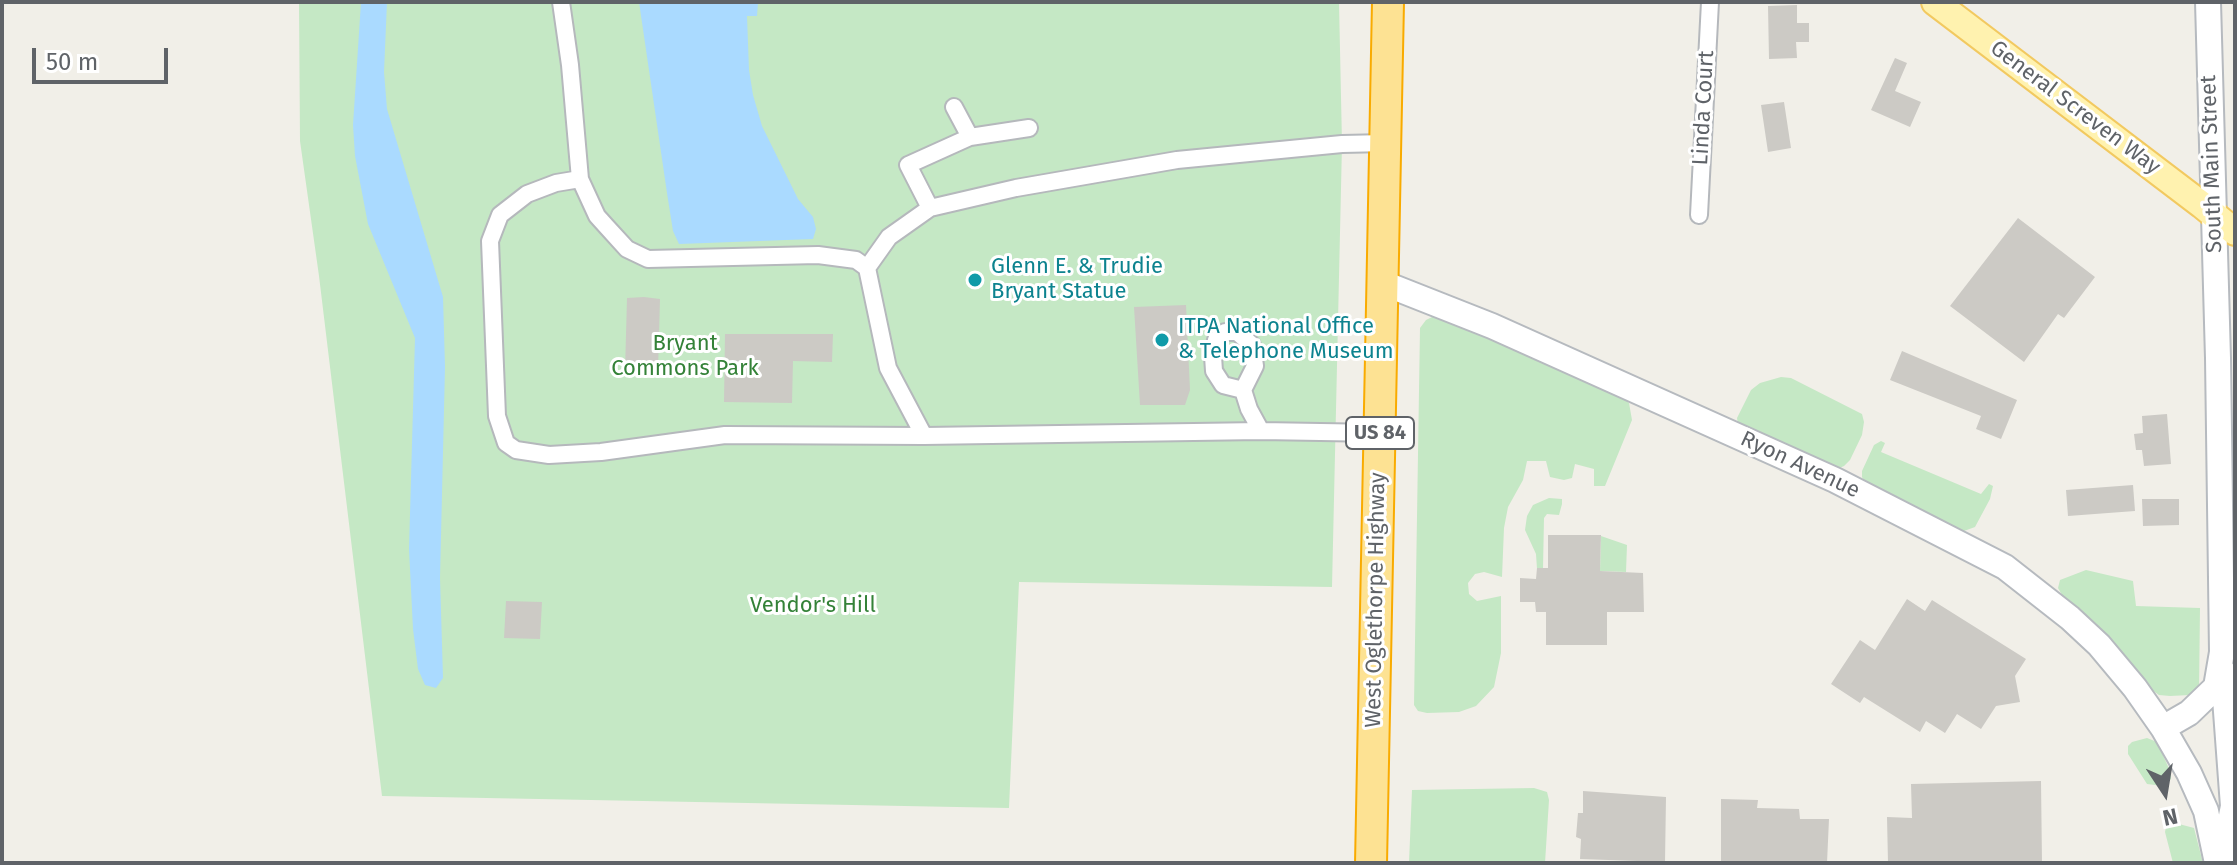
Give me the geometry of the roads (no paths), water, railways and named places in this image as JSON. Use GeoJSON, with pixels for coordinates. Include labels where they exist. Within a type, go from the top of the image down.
{"type":"FeatureCollection","features":[{"type":"Feature","properties":{"kind":"highway","name":"West Oglethorpe Highway"},"geometry":{"type":"LineString","coordinates":[[1371,863],[1388,2]]}},
{"type":"Feature","properties":{"kind":"main road","name":"General Screven Way"},"geometry":{"type":"LineString","coordinates":[[1935,2],[2235,232]]}},
{"type":"Feature","properties":{"kind":"street"},"geometry":{"type":"LineString","coordinates":[[561,2],[580,179],[597,216],[627,249],[648,259],[818,255],[856,260],[867,268],[888,368],[924,436]]}},
{"type":"Feature","properties":{"kind":"street","name":"Linda Court"},"geometry":{"type":"LineString","coordinates":[[1699,215],[1710,2]]}},
{"type":"Feature","properties":{"kind":"street","name":"South Main Street"},"geometry":{"type":"LineString","coordinates":[[2163,728],[2189,713],[2216,687],[2222,652],[2208,2]]}},
{"type":"Feature","properties":{"kind":"street"},"geometry":{"type":"LineString","coordinates":[[954,107],[970,137]]}},
{"type":"Feature","properties":{"kind":"street"},"geometry":{"type":"LineString","coordinates":[[930,208],[908,165],[970,137],[1029,128]]}},
{"type":"Feature","properties":{"kind":"street"},"geometry":{"type":"LineString","coordinates":[[867,268],[889,237],[930,208],[1016,188],[1177,160],[1342,144],[1386,143]]}},
{"type":"Feature","properties":{"kind":"street"},"geometry":{"type":"LineString","coordinates":[[580,179],[556,183],[527,194],[500,215],[490,241],[497,416],[506,443],[516,450],[549,455],[601,452],[725,435],[1380,433]]}},
{"type":"Feature","properties":{"kind":"street","name":"Ryon Avenue"},"geometry":{"type":"LineString","coordinates":[[1383,283],[1492,326],[1835,480],[2005,567],[2044,595],[2099,645],[2163,728]]}},
{"type":"Feature","properties":{"kind":"street"},"geometry":{"type":"LineString","coordinates":[[1243,390],[1261,431]]}},
{"type":"Feature","properties":{"kind":"street"},"geometry":{"type":"LineString","coordinates":[[2219,863],[2233,806],[2222,652]]}},
{"type":"Feature","properties":{"kind":"street"},"geometry":{"type":"LineString","coordinates":[[2163,728],[2206,811],[2219,863]]}},
{"type":"Feature","properties":{"kind":"water"},"geometry":{"type":"Polygon","coordinates":[[[361,2],[387,2],[384,72],[387,109],[443,297],[445,367],[440,578],[443,678],[436,688],[425,685],[418,669],[413,629],[409,549],[415,338],[368,224],[355,156],[353,125],[361,2]]]}},
{"type":"Feature","properties":{"kind":"water"},"geometry":{"type":"Polygon","coordinates":[[[639,2],[758,3],[757,16],[747,16],[753,95],[762,126],[798,199],[813,217],[816,229],[813,239],[679,244],[673,231],[639,2]]]}},
{"type":"Feature","properties":{"kind":"place","name":"Glenn E. & Trudie Bryant Statue"},"geometry":{"type":"Point","coordinates":[975,280]}},
{"type":"Feature","properties":{"kind":"place","name":"ITPA National Office & Telephone Museum"},"geometry":{"type":"Point","coordinates":[1162,340]}},
{"type":"Feature","properties":{"kind":"park label","name":"Bryant Commons Park"},"geometry":{"type":"Point","coordinates":[685,356]}},
{"type":"Feature","properties":{"kind":"park label","name":"Vendor's Hill"},"geometry":{"type":"Point","coordinates":[813,606]}}]}
